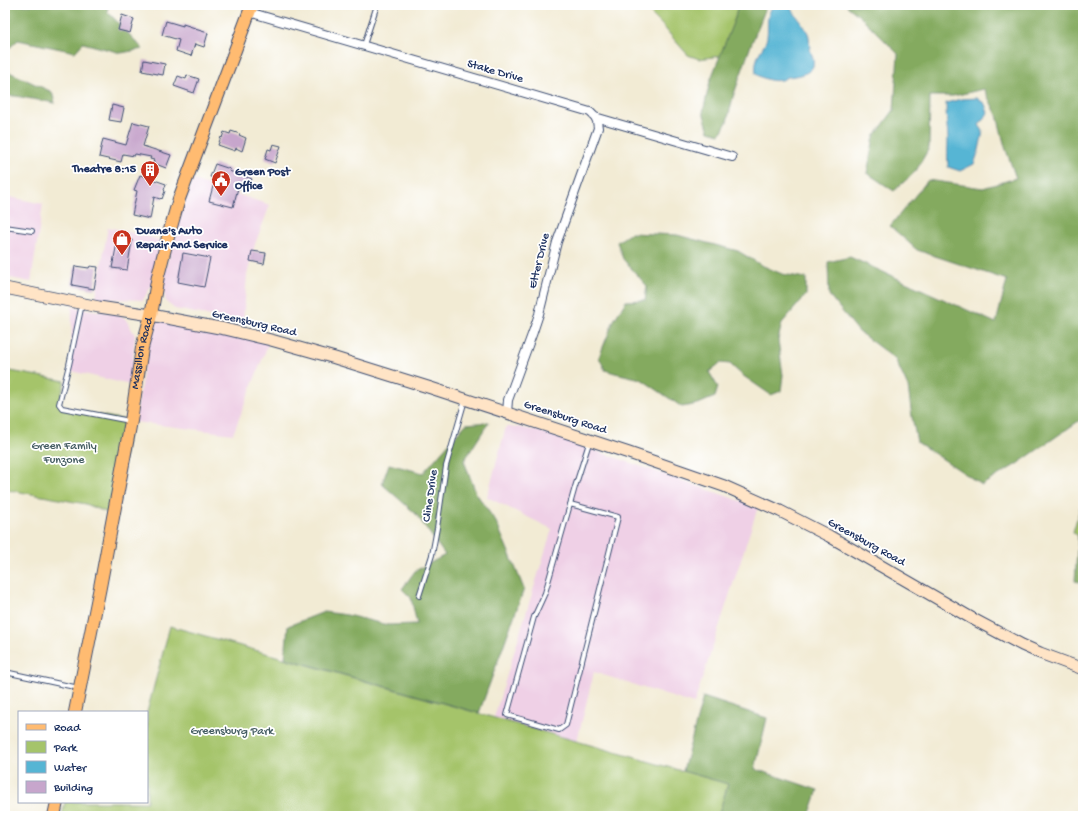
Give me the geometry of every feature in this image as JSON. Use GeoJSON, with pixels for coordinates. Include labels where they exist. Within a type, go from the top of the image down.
{"type":"FeatureCollection","features":[{"type":"Feature","properties":{"kind":"main road","name":"Massillon Road"},"geometry":{"type":"LineString","coordinates":[[75,711],[131,421],[142,348],[151,315],[158,276],[179,199],[250,9]]}},
{"type":"Feature","properties":{"kind":"main road","name":"Greensburg Road"},"geometry":{"type":"LineString","coordinates":[[5,288],[82,304],[225,329],[271,340],[335,358],[466,400],[590,440],[724,486],[780,511],[829,536],[973,619],[1022,645],[1083,669]]}},
{"type":"Feature","properties":{"kind":"main road"},"geometry":{"type":"LineString","coordinates":[[54,816],[57,803]]}},
{"type":"Feature","properties":{"kind":"street","name":"Stake Drive"},"geometry":{"type":"LineString","coordinates":[[250,9],[331,37],[590,112],[595,117],[732,157]]}},
{"type":"Feature","properties":{"kind":"street","name":"Etter Drive"},"geometry":{"type":"LineString","coordinates":[[506,413],[508,400],[539,314],[556,242],[598,128],[595,117]]}},
{"type":"Feature","properties":{"kind":"lane"},"geometry":{"type":"LineString","coordinates":[[364,46],[377,5]]}},
{"type":"Feature","properties":{"kind":"lane"},"geometry":{"type":"LineString","coordinates":[[5,227],[32,231]]}},
{"type":"Feature","properties":{"kind":"lane"},"geometry":{"type":"LineString","coordinates":[[82,304],[59,404],[62,408],[131,421]]}},
{"type":"Feature","properties":{"kind":"lane","name":"Cline Drive"},"geometry":{"type":"LineString","coordinates":[[419,596],[432,555],[446,466],[466,400]]}},
{"type":"Feature","properties":{"kind":"lane"},"geometry":{"type":"LineString","coordinates":[[570,504],[618,517],[566,725],[559,730],[508,715],[534,617],[545,593],[570,504],[590,440]]}},
{"type":"Feature","properties":{"kind":"lane"},"geometry":{"type":"LineString","coordinates":[[5,672],[80,688]]}},
{"type":"Feature","properties":{"kind":"shaded area"},"geometry":{"type":"Polygon","coordinates":[[[193,180],[270,205],[255,244],[247,275],[243,322],[175,309],[166,302],[162,281],[182,211],[193,180]]]}},
{"type":"Feature","properties":{"kind":"shaded area"},"geometry":{"type":"Polygon","coordinates":[[[5,196],[43,204],[31,282],[5,277],[5,196]]]}},
{"type":"Feature","properties":{"kind":"shaded area"},"geometry":{"type":"Polygon","coordinates":[[[108,227],[161,241],[153,283],[143,300],[96,298],[108,227]]]}},
{"type":"Feature","properties":{"kind":"shaded area"},"geometry":{"type":"Polygon","coordinates":[[[72,307],[117,314],[126,319],[135,335],[131,385],[71,371],[72,307]]]}},
{"type":"Feature","properties":{"kind":"shaded area"},"geometry":{"type":"Polygon","coordinates":[[[153,318],[269,342],[233,434],[135,422],[153,318]]]}},
{"type":"Feature","properties":{"kind":"shaded area"},"geometry":{"type":"Polygon","coordinates":[[[506,427],[517,427],[539,431],[758,507],[694,704],[594,672],[577,741],[494,717],[552,529],[487,497],[506,427]]]}},
{"type":"Feature","properties":{"kind":"green space"},"geometry":{"type":"Polygon","coordinates":[[[5,5],[109,5],[107,11],[143,49],[121,53],[83,43],[75,52],[18,40],[5,52],[5,5]]]}},
{"type":"Feature","properties":{"kind":"green space"},"geometry":{"type":"Polygon","coordinates":[[[650,5],[738,5],[735,18],[720,56],[699,59],[688,55],[649,12],[650,5]]]}},
{"type":"Feature","properties":{"kind":"green space"},"geometry":{"type":"Polygon","coordinates":[[[738,5],[767,5],[733,97],[727,122],[720,134],[709,131],[703,112],[710,81],[735,18],[738,5]]]}},
{"type":"Feature","properties":{"kind":"green space"},"geometry":{"type":"Polygon","coordinates":[[[846,5],[1083,5],[1083,418],[1017,464],[982,485],[917,442],[908,387],[895,359],[859,332],[829,295],[828,262],[850,257],[996,323],[1007,280],[917,250],[890,226],[928,180],[983,188],[1016,178],[1005,147],[997,115],[984,89],[953,96],[930,96],[929,148],[916,171],[894,191],[867,173],[874,137],[894,110],[898,54],[864,20],[846,5]]]}},
{"type":"Feature","properties":{"kind":"green space"},"geometry":{"type":"Polygon","coordinates":[[[5,70],[52,92],[55,103],[15,96],[5,96],[5,70]]]}},
{"type":"Feature","properties":{"kind":"green space"},"geometry":{"type":"Polygon","coordinates":[[[631,233],[677,235],[738,251],[761,265],[782,274],[806,278],[806,295],[782,323],[778,340],[783,375],[781,391],[771,395],[742,375],[730,364],[720,363],[709,372],[718,387],[715,397],[698,404],[682,407],[641,379],[605,370],[599,357],[614,320],[626,301],[645,300],[647,286],[623,259],[617,242],[631,233]]]}},
{"type":"Feature","properties":{"kind":"green space","name":"Green Family Funzone"},"geometry":{"type":"Polygon","coordinates":[[[5,370],[65,381],[59,404],[62,408],[131,421],[113,515],[86,504],[5,490],[5,370]]]}},
{"type":"Feature","properties":{"kind":"green space"},"geometry":{"type":"Polygon","coordinates":[[[489,422],[464,461],[476,493],[496,522],[524,589],[479,713],[285,658],[288,626],[324,612],[347,615],[388,625],[417,624],[411,598],[402,589],[415,571],[445,555],[416,514],[382,484],[389,464],[423,473],[466,424],[489,422]]]}},
{"type":"Feature","properties":{"kind":"green space"},"geometry":{"type":"Polygon","coordinates":[[[1083,498],[1083,527],[1078,536],[1073,532],[1083,498]]]}},
{"type":"Feature","properties":{"kind":"green space"},"geometry":{"type":"Polygon","coordinates":[[[1083,527],[1083,583],[1075,581],[1078,536],[1083,527]]]}},
{"type":"Feature","properties":{"kind":"green space","name":"Greensburg Park"},"geometry":{"type":"Polygon","coordinates":[[[170,626],[728,784],[718,816],[62,816],[65,803],[148,803],[147,711],[170,626]]]}},
{"type":"Feature","properties":{"kind":"green space"},"geometry":{"type":"Polygon","coordinates":[[[703,697],[767,718],[755,769],[818,790],[809,816],[718,816],[728,784],[683,771],[703,697]]]}},
{"type":"Feature","properties":{"kind":"water"},"geometry":{"type":"Polygon","coordinates":[[[776,5],[788,5],[804,26],[809,35],[813,66],[804,74],[775,81],[765,79],[756,74],[756,63],[766,41],[768,16],[772,8],[776,5]]]}},
{"type":"Feature","properties":{"kind":"water"},"geometry":{"type":"Polygon","coordinates":[[[977,98],[985,104],[988,113],[979,125],[983,131],[974,164],[960,171],[948,167],[946,103],[961,99],[977,98]]]}},
{"type":"Feature","properties":{"kind":"building"},"geometry":{"type":"Polygon","coordinates":[[[122,15],[134,19],[130,33],[118,30],[122,15]]]}},
{"type":"Feature","properties":{"kind":"building"},"geometry":{"type":"Polygon","coordinates":[[[166,21],[183,26],[183,24],[208,33],[204,47],[195,44],[191,56],[176,51],[179,40],[162,35],[166,21]]]}},
{"type":"Feature","properties":{"kind":"building"},"geometry":{"type":"Polygon","coordinates":[[[144,60],[165,64],[163,75],[142,71],[144,60]]]}},
{"type":"Feature","properties":{"kind":"building"},"geometry":{"type":"Polygon","coordinates":[[[187,75],[199,79],[194,93],[174,86],[178,76],[186,79],[187,75]]]}},
{"type":"Feature","properties":{"kind":"building"},"geometry":{"type":"Polygon","coordinates":[[[112,105],[124,108],[121,122],[109,120],[112,105]]]}},
{"type":"Feature","properties":{"kind":"building"},"geometry":{"type":"Polygon","coordinates":[[[133,122],[149,126],[143,146],[171,155],[166,168],[153,163],[154,160],[150,159],[151,157],[135,154],[134,156],[123,154],[121,162],[99,157],[103,139],[126,145],[133,122]]]}},
{"type":"Feature","properties":{"kind":"building"},"geometry":{"type":"Polygon","coordinates":[[[231,131],[246,138],[242,151],[236,148],[235,151],[218,145],[224,132],[230,134],[231,131]]]}},
{"type":"Feature","properties":{"kind":"building"},"geometry":{"type":"Polygon","coordinates":[[[273,144],[281,146],[275,163],[265,159],[268,149],[271,150],[273,144]]]}},
{"type":"Feature","properties":{"kind":"building"},"geometry":{"type":"Polygon","coordinates":[[[215,164],[230,169],[229,171],[252,179],[247,191],[238,188],[233,207],[209,201],[215,179],[210,177],[215,164]]]}},
{"type":"Feature","properties":{"kind":"building"},"geometry":{"type":"Polygon","coordinates":[[[140,175],[166,184],[162,199],[154,197],[150,219],[132,215],[137,191],[134,190],[140,175]]]}},
{"type":"Feature","properties":{"kind":"building","name":"Duane's Auto Repair And Service"},"geometry":{"type":"Polygon","coordinates":[[[118,238],[132,240],[127,270],[112,268],[118,238]]]}},
{"type":"Feature","properties":{"kind":"building"},"geometry":{"type":"Polygon","coordinates":[[[252,251],[266,253],[264,264],[250,261],[252,251]]]}},
{"type":"Feature","properties":{"kind":"building"},"geometry":{"type":"Polygon","coordinates":[[[183,253],[210,258],[204,287],[178,282],[183,253]]]}},
{"type":"Feature","properties":{"kind":"building"},"geometry":{"type":"Polygon","coordinates":[[[75,266],[89,268],[90,266],[98,267],[94,289],[72,285],[75,266]]]}},
{"type":"Feature","properties":{"kind":"place","name":"Theatre 8:15"},"geometry":{"type":"Point","coordinates":[150,187]}},
{"type":"Feature","properties":{"kind":"place","name":"Green Post Office"},"geometry":{"type":"Point","coordinates":[221,197]}},
{"type":"Feature","properties":{"kind":"place","name":"Duane's Auto Repair And Service"},"geometry":{"type":"Point","coordinates":[122,256]}}]}
